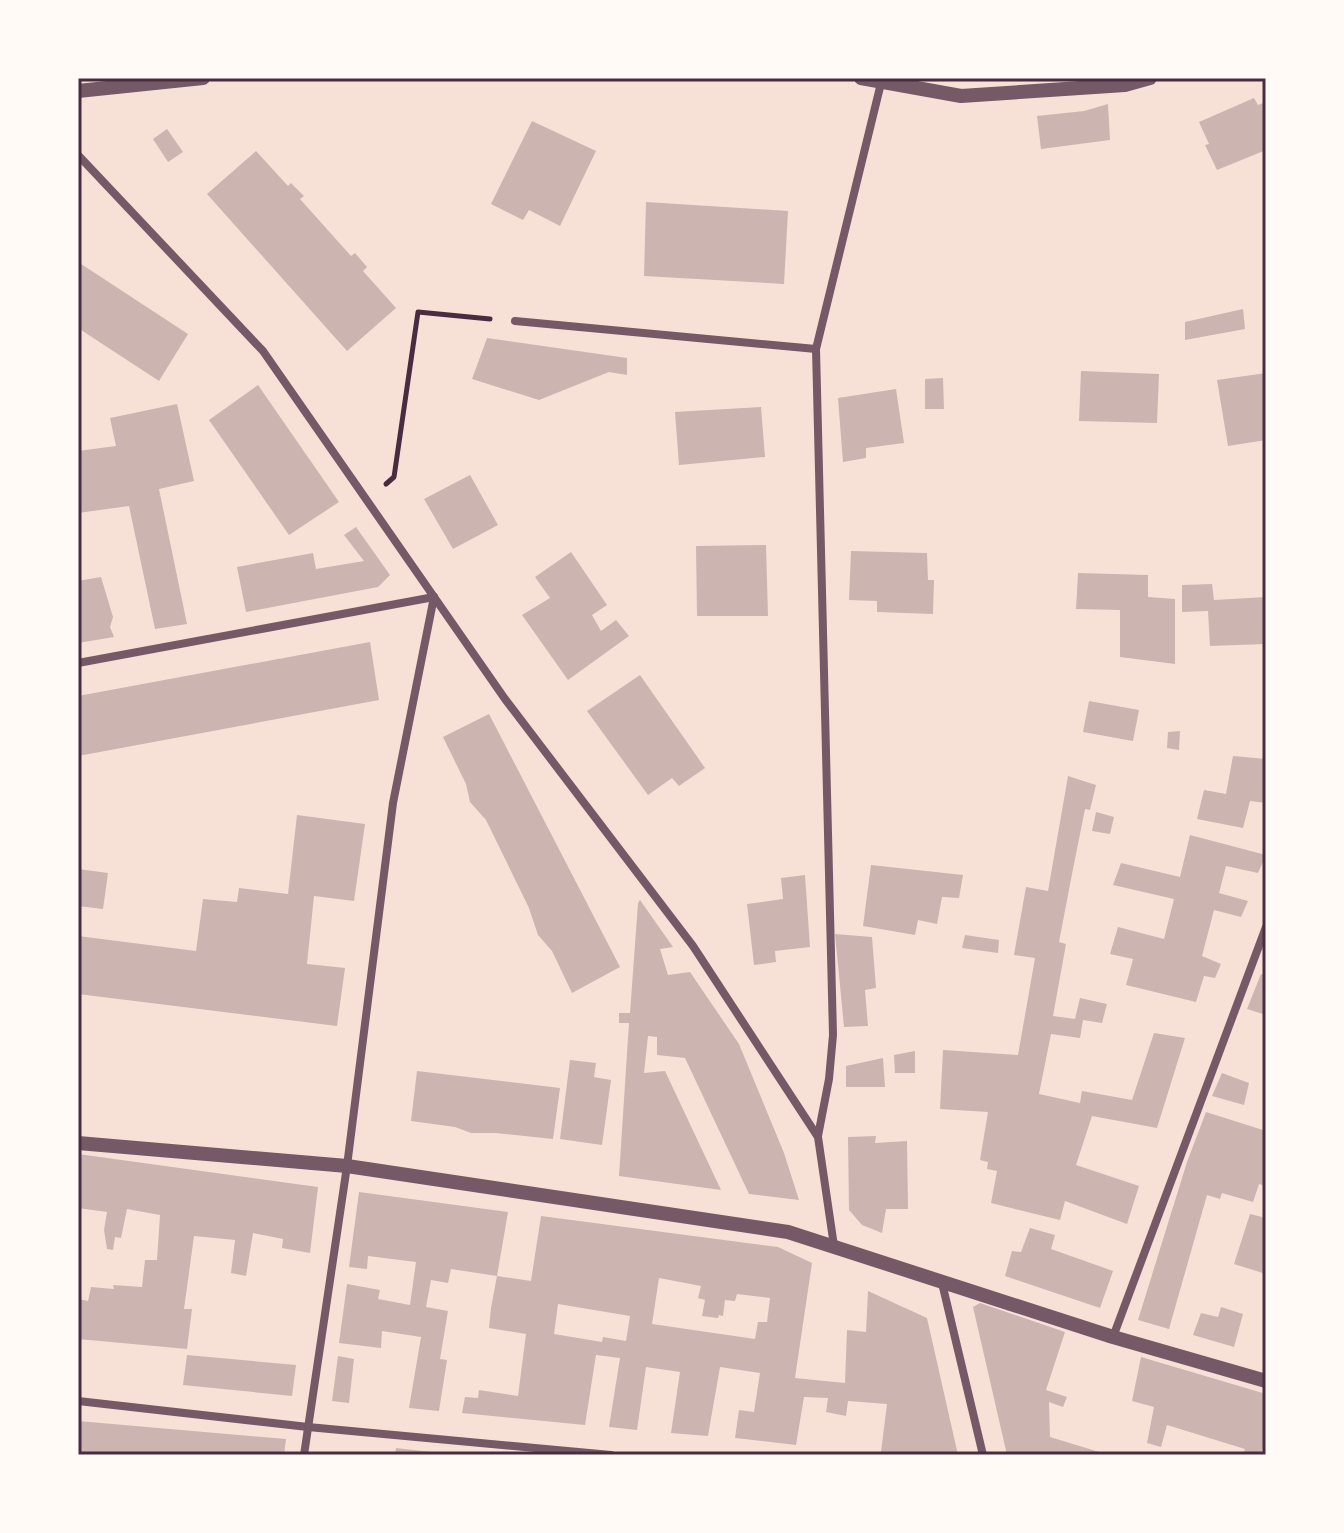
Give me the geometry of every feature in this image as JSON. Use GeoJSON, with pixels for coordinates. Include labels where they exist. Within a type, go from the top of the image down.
{"type":"FeatureCollection","features":[{"type":"Feature","properties":{"kind":"street"},"geometry":{"type":"LineString","coordinates":[[78,91],[203,78]]}},
{"type":"Feature","properties":{"kind":"street"},"geometry":{"type":"LineString","coordinates":[[861,78],[961,96],[1125,85],[1150,78]]}},
{"type":"Feature","properties":{"kind":"street"},"geometry":{"type":"LineString","coordinates":[[834,1246],[818,1137],[829,1079],[833,1035],[816,349],[882,80]]}},
{"type":"Feature","properties":{"kind":"street"},"geometry":{"type":"LineString","coordinates":[[78,155],[263,351],[505,699],[693,946],[818,1137]]}},
{"type":"Feature","properties":{"kind":"street"},"geometry":{"type":"LineString","coordinates":[[515,321],[816,349]]}},
{"type":"Feature","properties":{"kind":"street"},"geometry":{"type":"LineString","coordinates":[[78,663],[434,597]]}},
{"type":"Feature","properties":{"kind":"street"},"geometry":{"type":"LineString","coordinates":[[304,1455],[347,1166],[393,803],[434,597]]}},
{"type":"Feature","properties":{"kind":"street"},"geometry":{"type":"LineString","coordinates":[[1113,1337],[1266,927]]}},
{"type":"Feature","properties":{"kind":"street"},"geometry":{"type":"LineString","coordinates":[[78,1143],[347,1166],[788,1232],[1113,1337],[1266,1381]]}},
{"type":"Feature","properties":{"kind":"street"},"geometry":{"type":"LineString","coordinates":[[942,1283],[983,1455]]}},
{"type":"Feature","properties":{"kind":"street"},"geometry":{"type":"LineString","coordinates":[[78,1401],[308,1427],[611,1455]]}},
{"type":"Feature","properties":{"kind":"path"},"geometry":{"type":"LineString","coordinates":[[365,499],[394,477],[418,312],[515,321]]}},
{"type":"Feature","properties":{"kind":"building"},"geometry":{"type":"Polygon","coordinates":[[[1254,98],[1258,105],[1266,102],[1266,150],[1217,170],[1205,145],[1209,144],[1199,122],[1254,98]]]}},
{"type":"Feature","properties":{"kind":"building"},"geometry":{"type":"Polygon","coordinates":[[[1108,104],[1110,140],[1041,149],[1037,116],[1084,111],[1108,104]]]}},
{"type":"Feature","properties":{"kind":"building"},"geometry":{"type":"Polygon","coordinates":[[[532,121],[596,151],[560,226],[529,210],[523,220],[491,204],[532,121]]]}},
{"type":"Feature","properties":{"kind":"building"},"geometry":{"type":"Polygon","coordinates":[[[167,129],[183,152],[168,162],[153,139],[167,129]]]}},
{"type":"Feature","properties":{"kind":"building"},"geometry":{"type":"Polygon","coordinates":[[[256,151],[288,186],[291,183],[304,196],[300,199],[351,256],[355,253],[367,267],[363,271],[396,308],[347,351],[207,194],[256,151]]]}},
{"type":"Feature","properties":{"kind":"building"},"geometry":{"type":"Polygon","coordinates":[[[646,202],[788,211],[784,284],[644,276],[646,202]]]}},
{"type":"Feature","properties":{"kind":"building"},"geometry":{"type":"Polygon","coordinates":[[[78,262],[188,334],[159,381],[78,328],[78,262]]]}},
{"type":"Feature","properties":{"kind":"building"},"geometry":{"type":"Polygon","coordinates":[[[1243,309],[1245,329],[1185,340],[1185,322],[1243,309]]]}},
{"type":"Feature","properties":{"kind":"building"},"geometry":{"type":"Polygon","coordinates":[[[487,338],[627,358],[627,375],[609,372],[539,400],[472,379],[487,338]]]}},
{"type":"Feature","properties":{"kind":"building"},"geometry":{"type":"Polygon","coordinates":[[[1081,371],[1159,374],[1157,423],[1079,421],[1081,371]]]}},
{"type":"Feature","properties":{"kind":"building"},"geometry":{"type":"Polygon","coordinates":[[[1266,373],[1266,440],[1228,446],[1217,380],[1266,373]]]}},
{"type":"Feature","properties":{"kind":"building"},"geometry":{"type":"Polygon","coordinates":[[[943,378],[944,409],[925,409],[925,379],[943,378]]]}},
{"type":"Feature","properties":{"kind":"building"},"geometry":{"type":"Polygon","coordinates":[[[258,385],[339,502],[289,535],[209,420],[258,385]]]}},
{"type":"Feature","properties":{"kind":"building"},"geometry":{"type":"Polygon","coordinates":[[[896,389],[904,443],[866,448],[866,458],[843,462],[838,398],[896,389]]]}},
{"type":"Feature","properties":{"kind":"building"},"geometry":{"type":"Polygon","coordinates":[[[177,404],[194,481],[159,489],[187,624],[155,629],[129,506],[78,513],[78,451],[116,446],[110,418],[177,404]]]}},
{"type":"Feature","properties":{"kind":"building"},"geometry":{"type":"Polygon","coordinates":[[[761,407],[765,457],[679,465],[675,412],[761,407]]]}},
{"type":"Feature","properties":{"kind":"building"},"geometry":{"type":"Polygon","coordinates":[[[470,475],[498,525],[453,549],[424,499],[470,475]]]}},
{"type":"Feature","properties":{"kind":"building"},"geometry":{"type":"Polygon","coordinates":[[[356,527],[390,575],[378,587],[246,612],[237,567],[313,553],[316,569],[364,561],[344,535],[356,527]]]}},
{"type":"Feature","properties":{"kind":"building"},"geometry":{"type":"Polygon","coordinates":[[[766,545],[768,616],[697,616],[696,546],[766,545]]]}},
{"type":"Feature","properties":{"kind":"building"},"geometry":{"type":"Polygon","coordinates":[[[851,551],[927,553],[928,580],[934,580],[933,614],[877,612],[877,601],[849,600],[851,551]]]}},
{"type":"Feature","properties":{"kind":"building"},"geometry":{"type":"Polygon","coordinates":[[[571,552],[607,605],[592,615],[601,631],[616,620],[629,636],[568,680],[522,615],[550,598],[535,577],[571,552]]]}},
{"type":"Feature","properties":{"kind":"building"},"geometry":{"type":"Polygon","coordinates":[[[1078,573],[1148,575],[1148,597],[1175,599],[1175,664],[1120,657],[1120,610],[1076,609],[1078,573]]]}},
{"type":"Feature","properties":{"kind":"building"},"geometry":{"type":"Polygon","coordinates":[[[101,577],[113,617],[110,627],[114,637],[78,643],[78,581],[101,577]]]}},
{"type":"Feature","properties":{"kind":"building"},"geometry":{"type":"Polygon","coordinates":[[[1212,584],[1214,600],[1266,597],[1266,644],[1210,646],[1208,611],[1182,612],[1182,585],[1212,584]]]}},
{"type":"Feature","properties":{"kind":"building"},"geometry":{"type":"Polygon","coordinates":[[[370,642],[379,700],[78,756],[78,696],[370,642]]]}},
{"type":"Feature","properties":{"kind":"building"},"geometry":{"type":"Polygon","coordinates":[[[640,675],[705,768],[679,786],[672,778],[648,795],[587,711],[640,675]]]}},
{"type":"Feature","properties":{"kind":"building"},"geometry":{"type":"Polygon","coordinates":[[[1089,701],[1139,710],[1133,741],[1083,732],[1089,701]]]}},
{"type":"Feature","properties":{"kind":"building"},"geometry":{"type":"Polygon","coordinates":[[[489,714],[620,967],[572,993],[552,951],[538,935],[529,908],[486,820],[470,802],[466,784],[443,737],[489,714]]]}},
{"type":"Feature","properties":{"kind":"building"},"geometry":{"type":"Polygon","coordinates":[[[1180,731],[1179,750],[1167,748],[1168,732],[1180,731]]]}},
{"type":"Feature","properties":{"kind":"building"},"geometry":{"type":"Polygon","coordinates":[[[1233,756],[1266,759],[1266,803],[1250,801],[1243,828],[1197,819],[1204,790],[1226,794],[1233,756]]]}},
{"type":"Feature","properties":{"kind":"building"},"geometry":{"type":"Polygon","coordinates":[[[1068,776],[1096,785],[1090,810],[1085,809],[1059,942],[1066,944],[1053,1016],[1075,1019],[1080,998],[1107,1004],[1102,1023],[1083,1020],[1080,1038],[1051,1034],[1039,1094],[1080,1103],[1082,1091],[1132,1100],[1154,1033],[1185,1038],[1157,1128],[1092,1116],[1076,1165],[1139,1186],[1127,1224],[1065,1201],[1060,1220],[991,1203],[997,1171],[987,1169],[988,1162],[980,1160],[988,1112],[940,1109],[943,1050],[1018,1055],[1035,958],[1014,955],[1026,887],[1048,891],[1068,776]]]}},
{"type":"Feature","properties":{"kind":"building"},"geometry":{"type":"Polygon","coordinates":[[[1096,812],[1114,817],[1110,834],[1092,831],[1096,812]]]}},
{"type":"Feature","properties":{"kind":"building"},"geometry":{"type":"Polygon","coordinates":[[[297,815],[365,824],[354,901],[314,896],[307,964],[345,968],[337,1026],[78,994],[78,936],[196,951],[203,899],[237,902],[239,888],[288,894],[297,815]]]}},
{"type":"Feature","properties":{"kind":"building"},"geometry":{"type":"Polygon","coordinates":[[[1190,835],[1266,855],[1258,873],[1226,866],[1219,893],[1248,901],[1241,917],[1214,910],[1202,956],[1221,964],[1215,978],[1204,976],[1196,1002],[1126,985],[1133,959],[1110,954],[1118,927],[1164,939],[1174,899],[1113,885],[1121,863],[1180,877],[1190,835]]]}},
{"type":"Feature","properties":{"kind":"building"},"geometry":{"type":"Polygon","coordinates":[[[871,865],[963,875],[959,898],[942,897],[937,924],[918,920],[915,935],[863,926],[871,865]]]}},
{"type":"Feature","properties":{"kind":"building"},"geometry":{"type":"Polygon","coordinates":[[[78,869],[108,873],[103,909],[78,906],[78,869]]]}},
{"type":"Feature","properties":{"kind":"building"},"geometry":{"type":"Polygon","coordinates":[[[805,875],[810,947],[775,951],[776,962],[754,965],[747,904],[783,899],[781,878],[805,875]]]}},
{"type":"Feature","properties":{"kind":"building"},"geometry":{"type":"Polygon","coordinates":[[[640,900],[673,947],[660,949],[668,975],[690,972],[739,1044],[784,1153],[799,1200],[749,1194],[685,1058],[657,1055],[657,1037],[648,1036],[644,1073],[665,1071],[721,1190],[619,1176],[629,1023],[619,1023],[619,1013],[630,1013],[640,900]]]}},
{"type":"Feature","properties":{"kind":"building"},"geometry":{"type":"Polygon","coordinates":[[[835,934],[872,937],[876,988],[865,990],[868,1026],[844,1027],[835,934]]]}},
{"type":"Feature","properties":{"kind":"building"},"geometry":{"type":"Polygon","coordinates":[[[965,935],[999,940],[998,953],[962,948],[965,935]]]}},
{"type":"Feature","properties":{"kind":"building"},"geometry":{"type":"Polygon","coordinates":[[[1261,974],[1266,975],[1266,1015],[1247,1009],[1261,974]]]}},
{"type":"Feature","properties":{"kind":"building"},"geometry":{"type":"Polygon","coordinates":[[[915,1051],[915,1073],[895,1073],[894,1055],[915,1051]]]}},
{"type":"Feature","properties":{"kind":"building"},"geometry":{"type":"Polygon","coordinates":[[[883,1058],[885,1087],[846,1087],[846,1066],[883,1058]]]}},
{"type":"Feature","properties":{"kind":"building"},"geometry":{"type":"Polygon","coordinates":[[[570,1060],[596,1063],[594,1077],[611,1080],[602,1145],[560,1139],[570,1060]]]}},
{"type":"Feature","properties":{"kind":"building"},"geometry":{"type":"Polygon","coordinates":[[[417,1071],[560,1088],[553,1139],[471,1133],[455,1127],[411,1121],[417,1071]]]}},
{"type":"Feature","properties":{"kind":"building"},"geometry":{"type":"Polygon","coordinates":[[[1222,1073],[1249,1083],[1244,1105],[1212,1096],[1222,1073]]]}},
{"type":"Feature","properties":{"kind":"building"},"geometry":{"type":"Polygon","coordinates":[[[1206,1112],[1266,1131],[1266,1186],[1259,1184],[1253,1202],[1222,1193],[1220,1199],[1207,1195],[1169,1329],[1138,1320],[1187,1162],[1206,1112]]]}},
{"type":"Feature","properties":{"kind":"building"},"geometry":{"type":"Polygon","coordinates":[[[876,1136],[875,1143],[907,1141],[908,1209],[886,1209],[882,1233],[862,1225],[849,1210],[848,1137],[876,1136]]]}},
{"type":"Feature","properties":{"kind":"building"},"geometry":{"type":"Polygon","coordinates":[[[78,1154],[318,1187],[310,1253],[282,1248],[283,1239],[253,1233],[246,1276],[231,1273],[235,1240],[194,1236],[184,1309],[192,1309],[187,1349],[78,1339],[78,1299],[88,1301],[91,1287],[142,1287],[145,1260],[157,1260],[160,1215],[127,1209],[121,1238],[115,1237],[113,1250],[107,1249],[104,1230],[107,1212],[78,1208],[78,1154]]]}},
{"type":"Feature","properties":{"kind":"building"},"geometry":{"type":"Polygon","coordinates":[[[359,1192],[508,1212],[497,1276],[451,1269],[448,1283],[431,1280],[426,1307],[448,1311],[440,1359],[447,1360],[439,1411],[409,1408],[421,1337],[382,1331],[381,1348],[339,1343],[347,1284],[380,1290],[378,1299],[410,1305],[416,1262],[368,1256],[367,1269],[349,1267],[359,1192]]]}},
{"type":"Feature","properties":{"kind":"building"},"geometry":{"type":"Polygon","coordinates":[[[1250,1214],[1266,1218],[1266,1274],[1234,1264],[1250,1214]]]}},
{"type":"Feature","properties":{"kind":"building"},"geometry":{"type":"Polygon","coordinates":[[[541,1216],[778,1247],[812,1263],[795,1378],[845,1383],[847,1330],[866,1332],[868,1291],[927,1318],[958,1455],[881,1452],[887,1404],[848,1401],[846,1416],[826,1412],[828,1398],[804,1397],[796,1445],[735,1438],[739,1410],[754,1412],[760,1373],[720,1367],[708,1436],[671,1433],[680,1372],[646,1367],[637,1430],[609,1427],[620,1358],[596,1355],[585,1425],[462,1413],[465,1397],[478,1398],[479,1390],[518,1396],[526,1334],[489,1328],[491,1308],[497,1276],[531,1281],[541,1216]],[[659,1278],[652,1324],[755,1339],[758,1322],[767,1322],[770,1298],[737,1294],[735,1301],[725,1300],[723,1316],[702,1316],[705,1300],[698,1298],[701,1286],[659,1278]],[[558,1304],[554,1334],[602,1342],[603,1337],[626,1341],[630,1316],[558,1304]]]}},
{"type":"Feature","properties":{"kind":"building"},"geometry":{"type":"Polygon","coordinates":[[[1030,1228],[1055,1235],[1051,1249],[1113,1271],[1100,1308],[1005,1276],[1012,1251],[1021,1252],[1030,1228]]]}},
{"type":"Feature","properties":{"kind":"building"},"geometry":{"type":"Polygon","coordinates":[[[980,1303],[1065,1332],[1046,1390],[1067,1397],[1063,1407],[1049,1402],[1050,1437],[1109,1455],[1007,1455],[973,1307],[980,1303]]]}},
{"type":"Feature","properties":{"kind":"building"},"geometry":{"type":"Polygon","coordinates":[[[1221,1307],[1243,1314],[1234,1347],[1193,1335],[1201,1313],[1218,1317],[1221,1307]]]}},
{"type":"Feature","properties":{"kind":"building"},"geometry":{"type":"Polygon","coordinates":[[[187,1355],[296,1365],[292,1396],[183,1385],[187,1355]]]}},
{"type":"Feature","properties":{"kind":"building"},"geometry":{"type":"Polygon","coordinates":[[[338,1356],[354,1359],[349,1403],[332,1401],[338,1356]]]}},
{"type":"Feature","properties":{"kind":"building"},"geometry":{"type":"Polygon","coordinates":[[[1141,1357],[1266,1394],[1266,1449],[1263,1448],[1261,1455],[1243,1455],[1245,1449],[1167,1425],[1161,1447],[1147,1443],[1154,1407],[1132,1401],[1141,1357]]]}},
{"type":"Feature","properties":{"kind":"building"},"geometry":{"type":"Polygon","coordinates":[[[78,1421],[286,1439],[284,1455],[78,1455],[78,1421]]]}},
{"type":"Feature","properties":{"kind":"building"},"geometry":{"type":"Polygon","coordinates":[[[396,1448],[440,1453],[440,1455],[395,1455],[396,1448]]]}}]}
